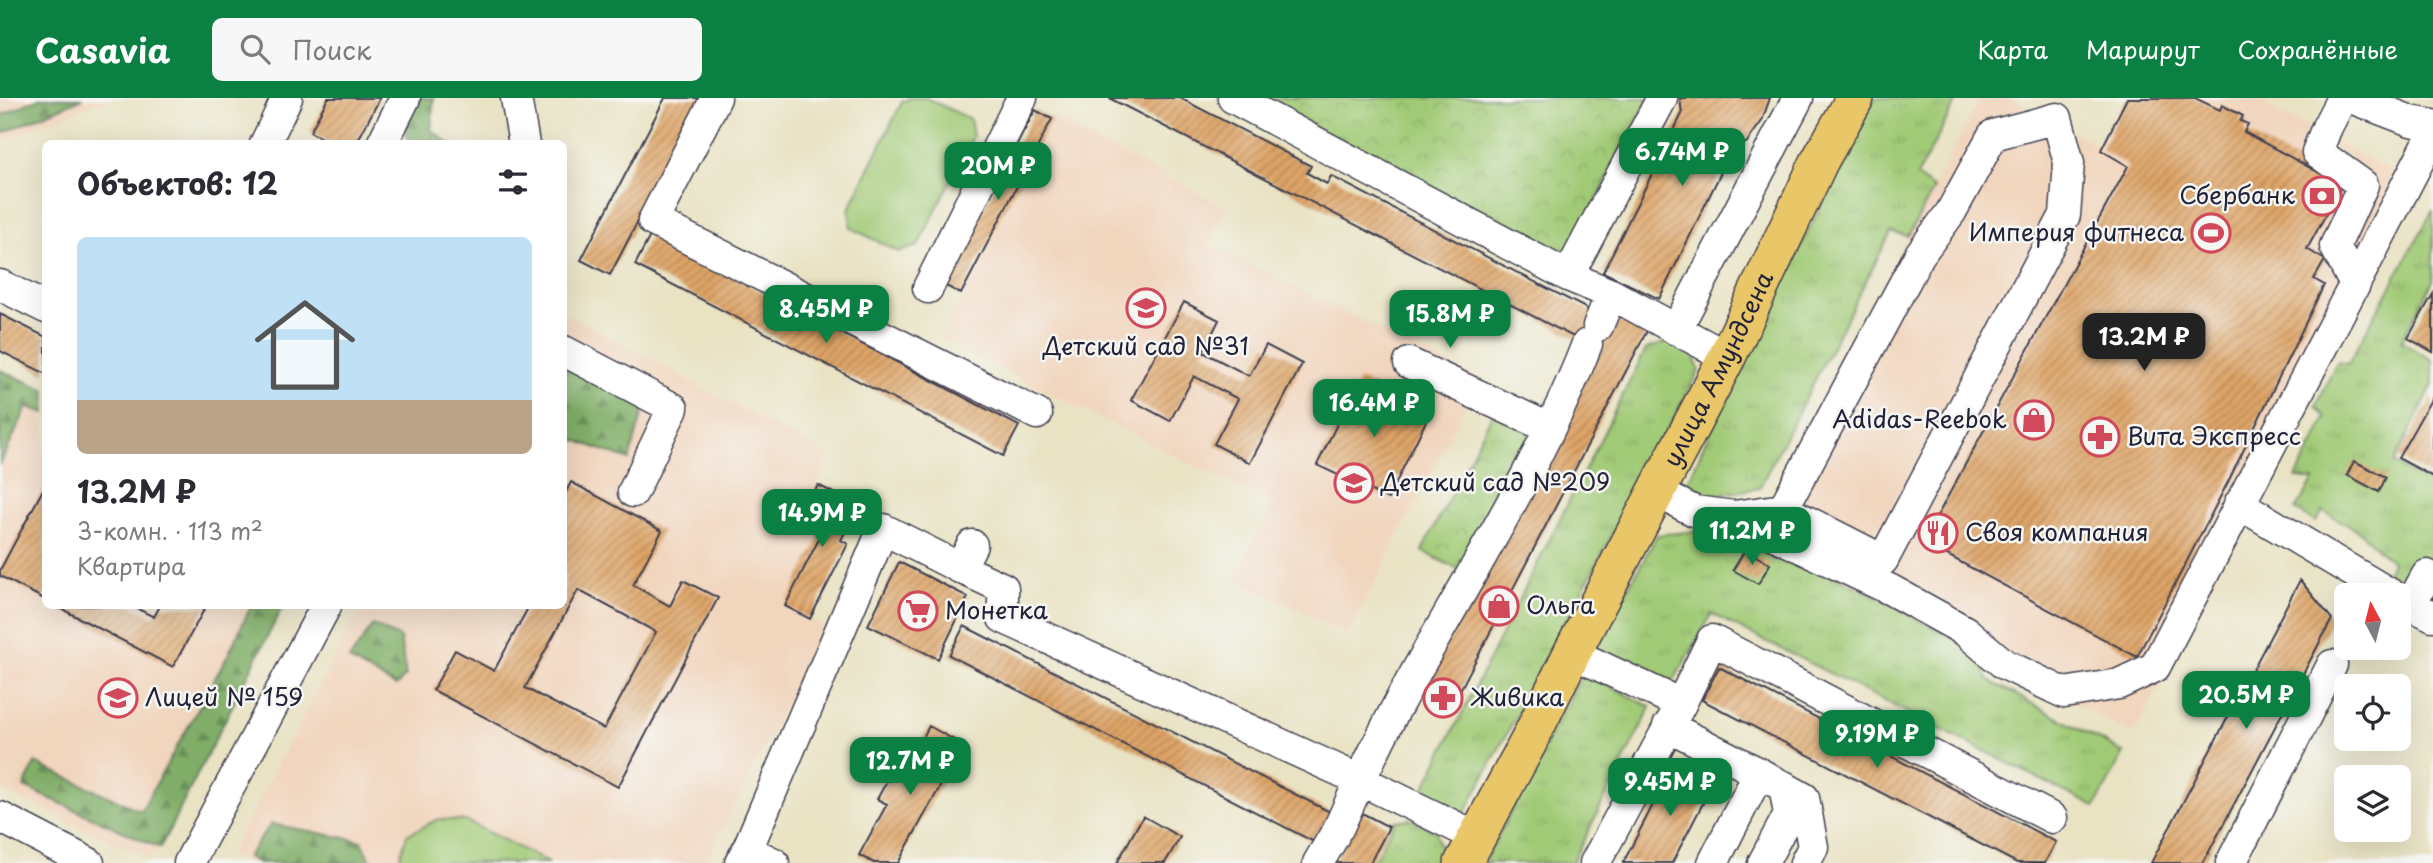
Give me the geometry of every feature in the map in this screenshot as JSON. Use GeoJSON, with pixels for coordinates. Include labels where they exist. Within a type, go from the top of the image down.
{"type":"FeatureCollection","features":[{"type":"Feature","properties":{"kind":"main road","name":"улица Амундсена"},"geometry":{"type":"LineString","coordinates":[[1470,850],[1727,357],[1819,162],[1855,98]]}},
{"type":"Feature","properties":{"kind":"street"},"geometry":{"type":"LineString","coordinates":[[269,140],[287,98]]}},
{"type":"Feature","properties":{"kind":"street"},"geometry":{"type":"LineString","coordinates":[[384,140],[405,98]]}},
{"type":"Feature","properties":{"kind":"street"},"geometry":{"type":"LineString","coordinates":[[516,98],[523,140]]}},
{"type":"Feature","properties":{"kind":"street"},"geometry":{"type":"LineString","coordinates":[[716,98],[653,220],[1037,414]]}},
{"type":"Feature","properties":{"kind":"street"},"geometry":{"type":"LineString","coordinates":[[928,288],[1022,98]]}},
{"type":"Feature","properties":{"kind":"street"},"geometry":{"type":"LineString","coordinates":[[1233,98],[1567,276],[1611,294],[1727,357]]}},
{"type":"Feature","properties":{"kind":"street"},"geometry":{"type":"LineString","coordinates":[[1567,276],[1662,98]]}},
{"type":"Feature","properties":{"kind":"street"},"geometry":{"type":"LineString","coordinates":[[1676,330],[1798,98]]}},
{"type":"Feature","properties":{"kind":"street"},"geometry":{"type":"LineString","coordinates":[[2342,98],[2317,152],[2363,186],[2335,246],[2355,285]]}},
{"type":"Feature","properties":{"kind":"street"},"geometry":{"type":"LineString","coordinates":[[2351,98],[2411,121],[2433,125]]}},
{"type":"Feature","properties":{"kind":"street"},"geometry":{"type":"LineString","coordinates":[[1657,492],[1695,511],[1734,516],[1783,509],[1883,560],[2065,215],[2069,163],[2063,108],[1993,135],[1951,212],[1920,254],[1783,509]]}},
{"type":"Feature","properties":{"kind":"street"},"geometry":{"type":"LineString","coordinates":[[1734,516],[1891,590],[1965,631],[2004,664],[2064,693],[2119,684],[2155,667],[2433,134]]}},
{"type":"Feature","properties":{"kind":"street"},"geometry":{"type":"LineString","coordinates":[[1776,139],[1819,162]]}},
{"type":"Feature","properties":{"kind":"street"},"geometry":{"type":"LineString","coordinates":[[0,285],[42,306]]}},
{"type":"Feature","properties":{"kind":"street"},"geometry":{"type":"LineString","coordinates":[[1318,863],[1336,832],[1394,712],[1514,498],[1575,375],[1611,294]]}},
{"type":"Feature","properties":{"kind":"street"},"geometry":{"type":"LineString","coordinates":[[567,353],[673,408],[633,492]]}},
{"type":"Feature","properties":{"kind":"street"},"geometry":{"type":"LineString","coordinates":[[1409,363],[1549,428]]}},
{"type":"Feature","properties":{"kind":"street"},"geometry":{"type":"LineString","coordinates":[[2239,504],[2373,583]]}},
{"type":"Feature","properties":{"kind":"street"},"geometry":{"type":"LineString","coordinates":[[774,863],[744,857],[883,529],[966,556],[1003,588],[1003,618],[1360,780],[1470,850]]}},
{"type":"Feature","properties":{"kind":"street"},"geometry":{"type":"LineString","coordinates":[[2412,599],[2427,575]]}},
{"type":"Feature","properties":{"kind":"street"},"geometry":{"type":"LineString","coordinates":[[189,863],[324,609]]}},
{"type":"Feature","properties":{"kind":"street"},"geometry":{"type":"LineString","coordinates":[[1595,863],[1712,640],[2052,818]]}},
{"type":"Feature","properties":{"kind":"street"},"geometry":{"type":"LineString","coordinates":[[1572,653],[1804,798],[1813,847],[1805,863]]}},
{"type":"Feature","properties":{"kind":"street"},"geometry":{"type":"LineString","coordinates":[[2231,863],[2332,665]]}},
{"type":"Feature","properties":{"kind":"street"},"geometry":{"type":"LineString","coordinates":[[1714,863],[1772,780]]}},
{"type":"Feature","properties":{"kind":"street"},"geometry":{"type":"LineString","coordinates":[[1763,863],[1789,814],[1772,780]]}},
{"type":"Feature","properties":{"kind":"street"},"geometry":{"type":"LineString","coordinates":[[0,817],[89,863]]}},
{"type":"Feature","properties":{"kind":"shaded area"},"geometry":{"type":"Polygon","coordinates":[[[0,98],[109,98],[0,142],[0,98]]]}},
{"type":"Feature","properties":{"kind":"shaded area"},"geometry":{"type":"Polygon","coordinates":[[[1980,98],[2010,98],[2099,146],[2124,98],[2253,98],[2420,187],[2134,735],[1752,532],[1980,98]]]}},
{"type":"Feature","properties":{"kind":"shaded area","name":"Детский сад №31"},"geometry":{"type":"Polygon","coordinates":[[[1052,119],[1226,207],[1208,244],[1479,379],[1348,635],[1235,578],[1272,504],[941,339],[1052,119]]]}},
{"type":"Feature","properties":{"kind":"shaded area"},"geometry":{"type":"Polygon","coordinates":[[[567,315],[830,456],[801,517],[824,529],[785,606],[825,627],[705,863],[246,863],[229,855],[360,609],[567,609],[567,315]]]}},
{"type":"Feature","properties":{"kind":"shaded area","name":"Лицей № 159"},"geometry":{"type":"Polygon","coordinates":[[[0,393],[42,414],[42,609],[280,609],[160,848],[150,859],[0,790],[0,393]]]}},
{"type":"Feature","properties":{"kind":"green space"},"geometry":{"type":"Polygon","coordinates":[[[39,98],[83,98],[0,134],[0,116],[39,98]]]}},
{"type":"Feature","properties":{"kind":"green space"},"geometry":{"type":"Polygon","coordinates":[[[399,98],[434,98],[431,130],[445,140],[409,140],[396,109],[399,98]]]}},
{"type":"Feature","properties":{"kind":"green space"},"geometry":{"type":"Polygon","coordinates":[[[910,98],[926,98],[970,119],[973,136],[918,246],[899,252],[851,228],[849,209],[902,102],[910,98]]]}},
{"type":"Feature","properties":{"kind":"green space"},"geometry":{"type":"Polygon","coordinates":[[[1245,98],[1649,98],[1564,263],[1245,98]]]}},
{"type":"Feature","properties":{"kind":"green space"},"geometry":{"type":"Polygon","coordinates":[[[1874,98],[1958,98],[1917,176],[1934,189],[1908,236],[1891,232],[1759,488],[1711,496],[1687,485],[1708,435],[1874,98]]]}},
{"type":"Feature","properties":{"kind":"green space"},"geometry":{"type":"Polygon","coordinates":[[[2433,210],[2433,281],[2401,342],[2433,360],[2433,384],[2394,463],[2433,485],[2433,603],[2412,592],[2412,583],[2393,583],[2385,579],[2392,562],[2360,532],[2323,511],[2316,522],[2295,510],[2314,480],[2296,478],[2326,418],[2316,406],[2337,362],[2348,364],[2433,210]]]}},
{"type":"Feature","properties":{"kind":"green space"},"geometry":{"type":"Polygon","coordinates":[[[1673,340],[1691,350],[1699,370],[1460,822],[1419,798],[1646,349],[1673,340]]]}},
{"type":"Feature","properties":{"kind":"green space"},"geometry":{"type":"Polygon","coordinates":[[[567,366],[645,405],[629,460],[567,437],[567,366]]]}},
{"type":"Feature","properties":{"kind":"green space"},"geometry":{"type":"Polygon","coordinates":[[[0,370],[42,388],[42,412],[27,407],[0,465],[0,370]]]}},
{"type":"Feature","properties":{"kind":"green space"},"geometry":{"type":"Polygon","coordinates":[[[1493,413],[1534,434],[1463,572],[1422,551],[1493,413]]]}},
{"type":"Feature","properties":{"kind":"green space"},"geometry":{"type":"Polygon","coordinates":[[[1708,530],[1745,532],[1883,600],[1978,652],[1988,680],[2124,753],[2095,807],[1712,614],[1670,687],[1595,649],[1657,535],[1708,530]]]}},
{"type":"Feature","properties":{"kind":"green space"},"geometry":{"type":"Polygon","coordinates":[[[250,609],[281,609],[160,848],[24,787],[35,763],[141,811],[228,655],[250,609]]]}},
{"type":"Feature","properties":{"kind":"green space"},"geometry":{"type":"Polygon","coordinates":[[[373,625],[400,638],[406,676],[396,686],[349,660],[373,625]]]}},
{"type":"Feature","properties":{"kind":"green space"},"geometry":{"type":"Polygon","coordinates":[[[1583,673],[1651,707],[1572,863],[1484,863],[1583,673]]]}},
{"type":"Feature","properties":{"kind":"green space"},"geometry":{"type":"Polygon","coordinates":[[[438,819],[466,821],[549,863],[398,863],[407,835],[438,819]]]}},
{"type":"Feature","properties":{"kind":"green space"},"geometry":{"type":"Polygon","coordinates":[[[1411,819],[1436,832],[1444,863],[1373,863],[1395,821],[1411,819]]]}},
{"type":"Feature","properties":{"kind":"green space"},"geometry":{"type":"Polygon","coordinates":[[[271,824],[361,841],[372,863],[259,863],[247,857],[271,824]]]}},
{"type":"Feature","properties":{"kind":"building"},"geometry":{"type":"Polygon","coordinates":[[[328,98],[380,98],[358,140],[325,140],[310,132],[328,98]]]}},
{"type":"Feature","properties":{"kind":"building"},"geometry":{"type":"Polygon","coordinates":[[[665,98],[702,98],[610,275],[581,260],[665,98]]]}},
{"type":"Feature","properties":{"kind":"building"},"geometry":{"type":"Polygon","coordinates":[[[1109,98],[1180,98],[1311,166],[1307,173],[1327,184],[1331,176],[1593,312],[1619,311],[1649,327],[1455,700],[1426,684],[1599,350],[1109,98]]]}},
{"type":"Feature","properties":{"kind":"building"},"geometry":{"type":"Polygon","coordinates":[[[1680,98],[1770,98],[1762,121],[1747,142],[1731,152],[1659,299],[1603,272],[1682,114],[1680,98]]]}},
{"type":"Feature","properties":{"kind":"building"},"geometry":{"type":"Polygon","coordinates":[[[2127,98],[2195,98],[2220,110],[2222,105],[2243,116],[2240,121],[2248,124],[2244,132],[2342,185],[2307,249],[2325,260],[2314,279],[2324,285],[2228,482],[2137,657],[1923,542],[2128,166],[2101,150],[2127,98]]]}},
{"type":"Feature","properties":{"kind":"building"},"geometry":{"type":"Polygon","coordinates":[[[1035,110],[1052,119],[961,294],[944,285],[1035,110]]]}},
{"type":"Feature","properties":{"kind":"building"},"geometry":{"type":"Polygon","coordinates":[[[651,234],[1019,426],[1003,456],[635,265],[651,234]]]}},
{"type":"Feature","properties":{"kind":"building"},"geometry":{"type":"Polygon","coordinates":[[[2433,294],[2433,352],[2408,338],[2433,294]]]}},
{"type":"Feature","properties":{"kind":"building"},"geometry":{"type":"Polygon","coordinates":[[[1184,302],[1219,320],[1203,352],[1249,376],[1266,345],[1302,364],[1250,463],[1214,444],[1238,399],[1194,376],[1170,421],[1131,400],[1184,302]]]}},
{"type":"Feature","properties":{"kind":"building"},"geometry":{"type":"Polygon","coordinates":[[[0,314],[42,335],[42,372],[0,351],[0,314]]]}},
{"type":"Feature","properties":{"kind":"building"},"geometry":{"type":"Polygon","coordinates":[[[1359,379],[1430,413],[1388,499],[1317,465],[1359,379]]]}},
{"type":"Feature","properties":{"kind":"building"},"geometry":{"type":"Polygon","coordinates":[[[2433,396],[2433,477],[2398,458],[2433,396]]]}},
{"type":"Feature","properties":{"kind":"building"},"geometry":{"type":"Polygon","coordinates":[[[2354,461],[2386,477],[2379,492],[2347,475],[2354,461]]]}},
{"type":"Feature","properties":{"kind":"building"},"geometry":{"type":"Polygon","coordinates":[[[571,482],[662,531],[633,585],[670,606],[683,580],[718,598],[618,787],[433,690],[455,650],[494,671],[527,609],[567,609],[567,490],[571,482]],[[578,590],[525,688],[604,729],[656,632],[578,590]]]}},
{"type":"Feature","properties":{"kind":"building"},"geometry":{"type":"Polygon","coordinates":[[[818,485],[859,506],[841,540],[848,544],[810,619],[785,606],[824,529],[801,518],[818,485]]]}},
{"type":"Feature","properties":{"kind":"building"},"geometry":{"type":"Polygon","coordinates":[[[42,491],[42,598],[0,576],[0,570],[42,491]]]}},
{"type":"Feature","properties":{"kind":"building"},"geometry":{"type":"Polygon","coordinates":[[[1745,550],[1770,564],[1758,584],[1733,570],[1745,550]]]}},
{"type":"Feature","properties":{"kind":"building","name":"Монетка"},"geometry":{"type":"Polygon","coordinates":[[[899,562],[968,597],[938,659],[868,625],[899,562]]]}},
{"type":"Feature","properties":{"kind":"building"},"geometry":{"type":"Polygon","coordinates":[[[2300,580],[2332,619],[2203,863],[2151,863],[2300,580]]]}},
{"type":"Feature","properties":{"kind":"building"},"geometry":{"type":"Polygon","coordinates":[[[62,609],[138,609],[154,617],[158,609],[204,609],[173,667],[62,609]]]}},
{"type":"Feature","properties":{"kind":"building"},"geometry":{"type":"Polygon","coordinates":[[[964,626],[1332,813],[1316,843],[949,655],[964,626]]]}},
{"type":"Feature","properties":{"kind":"building"},"geometry":{"type":"Polygon","coordinates":[[[1719,667],[2056,842],[2045,863],[2017,863],[1702,700],[1719,667]]]}},
{"type":"Feature","properties":{"kind":"building"},"geometry":{"type":"Polygon","coordinates":[[[929,726],[963,745],[898,863],[874,863],[859,855],[887,804],[877,799],[894,768],[904,773],[929,726]]]}},
{"type":"Feature","properties":{"kind":"building"},"geometry":{"type":"Polygon","coordinates":[[[1674,764],[1713,784],[1672,863],[1623,863],[1674,764]]]}},
{"type":"Feature","properties":{"kind":"building"},"geometry":{"type":"Polygon","coordinates":[[[1360,812],[1389,827],[1370,863],[1333,863],[1360,812]]]}},
{"type":"Feature","properties":{"kind":"building"},"geometry":{"type":"Polygon","coordinates":[[[1143,816],[1180,837],[1165,863],[1117,863],[1143,816]]]}},
{"type":"Feature","properties":{"kind":"place","name":"Сбербанк"},"geometry":{"type":"Point","coordinates":[2322,196]}},
{"type":"Feature","properties":{"kind":"place","name":"Империя фитнеса"},"geometry":{"type":"Point","coordinates":[2211,233]}},
{"type":"Feature","properties":{"kind":"place","name":"Детский сад №31"},"geometry":{"type":"Point","coordinates":[1146,308]}},
{"type":"Feature","properties":{"kind":"place","name":"Adidas-Reebok"},"geometry":{"type":"Point","coordinates":[2034,420]}},
{"type":"Feature","properties":{"kind":"place","name":"Вита Экспресс"},"geometry":{"type":"Point","coordinates":[2100,437]}},
{"type":"Feature","properties":{"kind":"place","name":"Детский сад №209"},"geometry":{"type":"Point","coordinates":[1354,483]}},
{"type":"Feature","properties":{"kind":"place","name":"Своя компания"},"geometry":{"type":"Point","coordinates":[1938,533]}},
{"type":"Feature","properties":{"kind":"place","name":"Ольга"},"geometry":{"type":"Point","coordinates":[1499,606]}},
{"type":"Feature","properties":{"kind":"place","name":"Монетка"},"geometry":{"type":"Point","coordinates":[918,611]}},
{"type":"Feature","properties":{"kind":"place","name":"Лицей № 159"},"geometry":{"type":"Point","coordinates":[118,698]}},
{"type":"Feature","properties":{"kind":"place","name":"Живика"},"geometry":{"type":"Point","coordinates":[1443,698]}}]}
